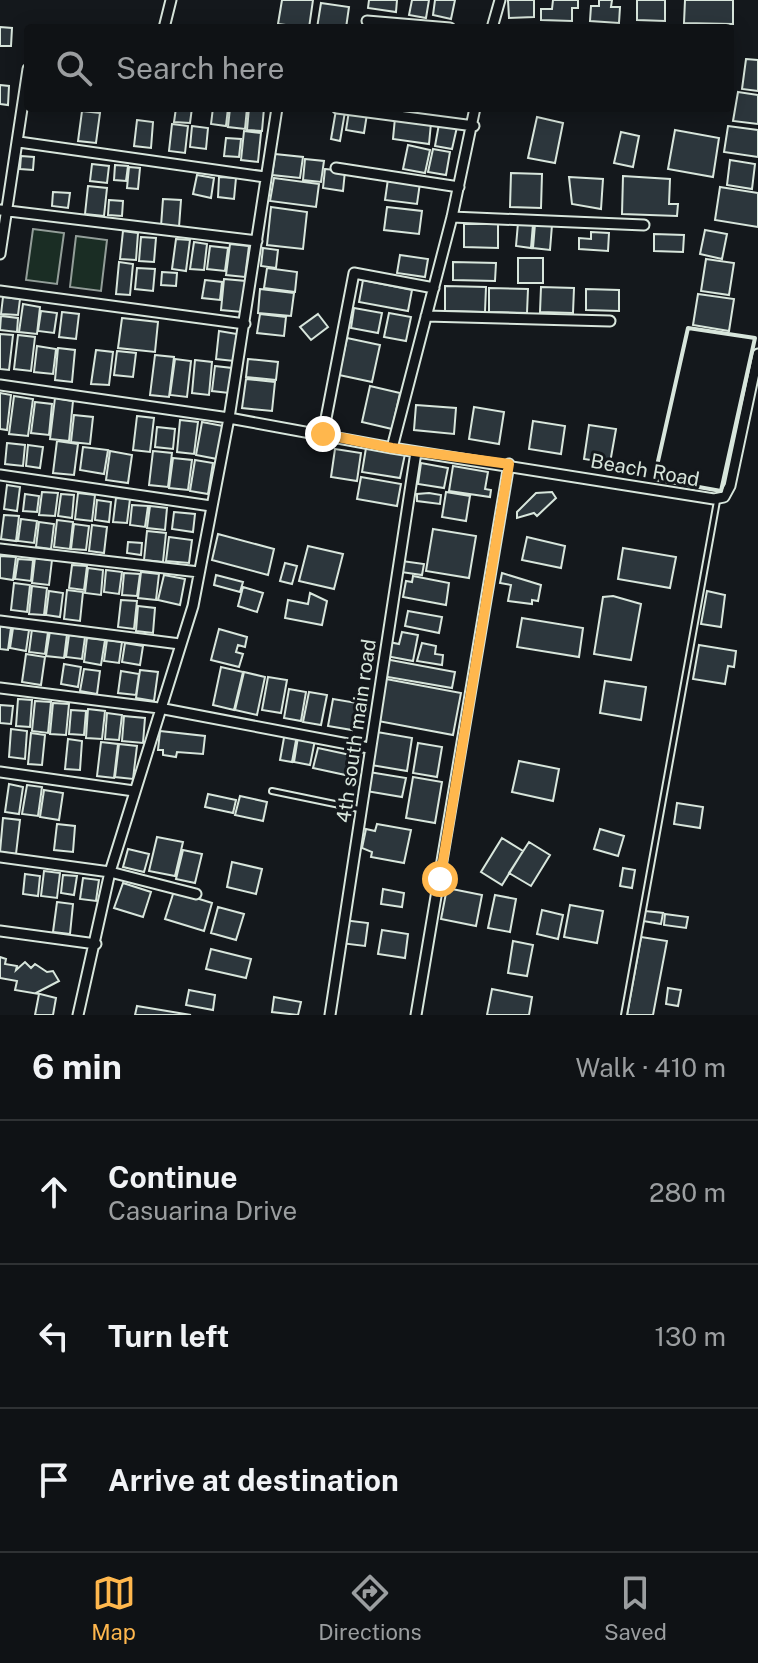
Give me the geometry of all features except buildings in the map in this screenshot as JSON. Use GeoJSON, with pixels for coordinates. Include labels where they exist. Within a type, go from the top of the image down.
{"type":"FeatureCollection","features":[{"type":"Feature","properties":{"kind":"street"},"geometry":{"type":"LineString","coordinates":[[165,24],[171,0]]}},
{"type":"Feature","properties":{"kind":"street"},"geometry":{"type":"LineString","coordinates":[[493,24],[500,0]]}},
{"type":"Feature","properties":{"kind":"street"},"geometry":{"type":"LineString","coordinates":[[367,21],[403,24]]}},
{"type":"Feature","properties":{"kind":"street"},"geometry":{"type":"LineString","coordinates":[[0,254],[3,211],[19,142],[24,101]]}},
{"type":"Feature","properties":{"kind":"street"},"geometry":{"type":"LineString","coordinates":[[78,1015],[110,872],[199,572],[245,324],[276,112]]}},
{"type":"Feature","properties":{"kind":"street"},"geometry":{"type":"LineString","coordinates":[[367,112],[474,126]]}},
{"type":"Feature","properties":{"kind":"street"},"geometry":{"type":"LineString","coordinates":[[392,448],[452,217],[475,112]]}},
{"type":"Feature","properties":{"kind":"street"},"geometry":{"type":"LineString","coordinates":[[19,142],[265,177]]}},
{"type":"Feature","properties":{"kind":"street"},"geometry":{"type":"LineString","coordinates":[[336,168],[459,187]]}},
{"type":"Feature","properties":{"kind":"street"},"geometry":{"type":"LineString","coordinates":[[3,211],[257,241]]}},
{"type":"Feature","properties":{"kind":"street"},"geometry":{"type":"LineString","coordinates":[[452,217],[644,225]]}},
{"type":"Feature","properties":{"kind":"street"},"geometry":{"type":"LineString","coordinates":[[323,434],[354,273],[434,288]]}},
{"type":"Feature","properties":{"kind":"street"},"geometry":{"type":"LineString","coordinates":[[0,291],[245,324]]}},
{"type":"Feature","properties":{"kind":"street"},"geometry":{"type":"LineString","coordinates":[[426,316],[610,321]]}},
{"type":"Feature","properties":{"kind":"street","name":"Beach Road"},"geometry":{"type":"LineString","coordinates":[[0,385],[229,418],[416,452],[509,464],[717,499],[724,497],[730,486],[758,354]]}},
{"type":"Feature","properties":{"kind":"street","name":"4th south main road"},"geometry":{"type":"LineString","coordinates":[[330,1015],[416,452]]}},
{"type":"Feature","properties":{"kind":"street"},"geometry":{"type":"LineString","coordinates":[[416,1015],[509,464]]}},
{"type":"Feature","properties":{"kind":"street"},"geometry":{"type":"LineString","coordinates":[[0,475],[211,506]]}},
{"type":"Feature","properties":{"kind":"street"},"geometry":{"type":"LineString","coordinates":[[0,549],[199,572]]}},
{"type":"Feature","properties":{"kind":"street"},"geometry":{"type":"LineString","coordinates":[[0,621],[180,644]]}},
{"type":"Feature","properties":{"kind":"street"},"geometry":{"type":"LineString","coordinates":[[0,688],[159,708],[369,748]]}},
{"type":"Feature","properties":{"kind":"street"},"geometry":{"type":"LineString","coordinates":[[0,772],[134,791]]}},
{"type":"Feature","properties":{"kind":"street"},"geometry":{"type":"LineString","coordinates":[[0,857],[110,872],[196,894]]}},
{"type":"Feature","properties":{"kind":"street"},"geometry":{"type":"LineString","coordinates":[[0,931],[96,944]]}},
{"type":"Feature","properties":{"kind":"lane"},"geometry":{"type":"LineString","coordinates":[[624,1015],[717,499]]}},
{"type":"Feature","properties":{"kind":"lane"},"geometry":{"type":"LineString","coordinates":[[272,791],[362,810]]}},
{"type":"Feature","properties":{"kind":"green space"},"geometry":{"type":"Polygon","coordinates":[[[33,229],[64,233],[57,284],[26,280],[33,229]]]}},
{"type":"Feature","properties":{"kind":"green space"},"geometry":{"type":"Polygon","coordinates":[[[76,236],[107,240],[101,291],[70,287],[76,236]]]}},
{"type":"Feature","properties":{"kind":"wall"},"geometry":{"type":"LineString","coordinates":[[688,328],[755,338],[721,491],[654,479],[688,328]]}},
{"type":"Feature","properties":{"kind":"route"},"geometry":{"type":"LineString","coordinates":[[323,434],[392,448],[509,464],[440,879]]}}]}
